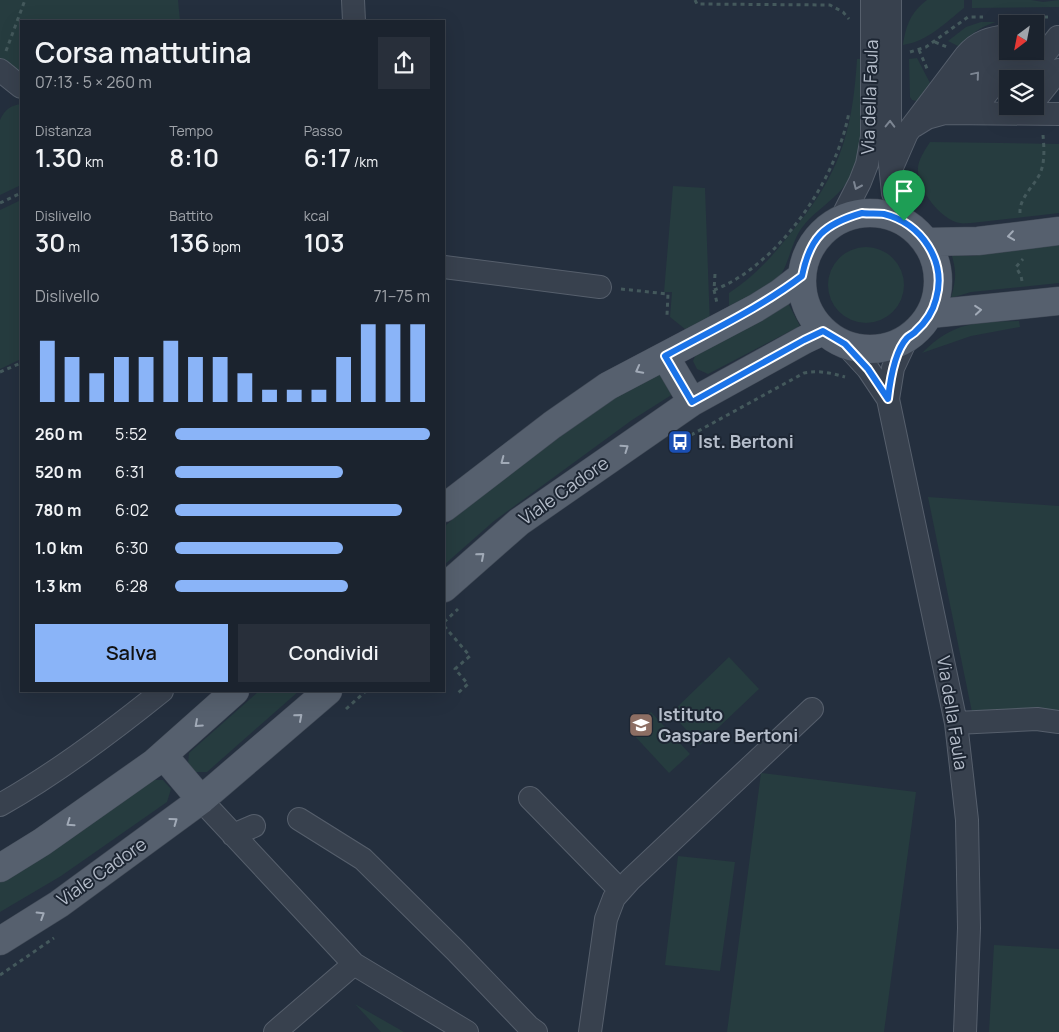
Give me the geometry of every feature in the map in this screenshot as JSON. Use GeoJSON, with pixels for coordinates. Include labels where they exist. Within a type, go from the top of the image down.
{"type":"FeatureCollection","features":[{"type":"Feature","properties":{"kind":"main road"},"geometry":{"type":"LineString","coordinates":[[862,213],[883,214],[904,221],[926,242],[935,259],[938,278],[936,298],[930,314],[920,327],[907,338],[891,346],[879,349],[866,349],[834,338],[810,314],[803,295],[802,276],[806,258],[814,242],[826,229],[841,219],[862,213]]}},
{"type":"Feature","properties":{"kind":"main road"},"geometry":{"type":"LineString","coordinates":[[926,242],[978,241],[1059,231]]}},
{"type":"Feature","properties":{"kind":"main road"},"geometry":{"type":"LineString","coordinates":[[445,507],[552,425],[608,386],[756,308],[802,276]]}},
{"type":"Feature","properties":{"kind":"main road"},"geometry":{"type":"LineString","coordinates":[[930,314],[1059,301]]}},
{"type":"Feature","properties":{"kind":"main road","name":"Viale Cadore"},"geometry":{"type":"LineString","coordinates":[[451,598],[519,522],[699,398],[804,340],[834,338]]}},
{"type":"Feature","properties":{"kind":"main road"},"geometry":{"type":"LineString","coordinates":[[672,352],[699,398]]}},
{"type":"Feature","properties":{"kind":"main road"},"geometry":{"type":"LineString","coordinates":[[0,868],[42,842],[163,755],[234,692]]}},
{"type":"Feature","properties":{"kind":"main road","name":"Viale Cadore"},"geometry":{"type":"LineString","coordinates":[[0,940],[59,904],[201,800],[327,692]]}},
{"type":"Feature","properties":{"kind":"main road"},"geometry":{"type":"LineString","coordinates":[[163,755],[201,800]]}},
{"type":"Feature","properties":{"kind":"street"},"geometry":{"type":"LineString","coordinates":[[353,0],[354,20]]}},
{"type":"Feature","properties":{"kind":"street","name":"Via della Faula"},"geometry":{"type":"LineString","coordinates":[[841,219],[867,164],[872,137],[872,0]]}},
{"type":"Feature","properties":{"kind":"street","name":"Via della Faula"},"geometry":{"type":"LineString","coordinates":[[890,0],[891,173],[894,193],[904,221]]}},
{"type":"Feature","properties":{"kind":"street"},"geometry":{"type":"LineString","coordinates":[[1044,37],[1059,37]]}},
{"type":"Feature","properties":{"kind":"street"},"geometry":{"type":"LineString","coordinates":[[1032,70],[1059,37]]}},
{"type":"Feature","properties":{"kind":"street"},"geometry":{"type":"LineString","coordinates":[[891,173],[900,148],[911,128],[973,47],[985,40],[999,38]]}},
{"type":"Feature","properties":{"kind":"street"},"geometry":{"type":"LineString","coordinates":[[945,113],[999,48]]}},
{"type":"Feature","properties":{"kind":"street"},"geometry":{"type":"LineString","coordinates":[[971,113],[1014,60]]}},
{"type":"Feature","properties":{"kind":"street"},"geometry":{"type":"LineString","coordinates":[[3,61],[20,86]]}},
{"type":"Feature","properties":{"kind":"street"},"geometry":{"type":"LineString","coordinates":[[1044,84],[1059,70]]}},
{"type":"Feature","properties":{"kind":"street"},"geometry":{"type":"LineString","coordinates":[[911,128],[927,118],[945,113],[971,113],[999,110]]}},
{"type":"Feature","properties":{"kind":"street"},"geometry":{"type":"LineString","coordinates":[[1036,115],[1051,122]]}},
{"type":"Feature","properties":{"kind":"street"},"geometry":{"type":"LineString","coordinates":[[445,267],[600,287]]}},
{"type":"Feature","properties":{"kind":"street","name":"Via della Faula"},"geometry":{"type":"LineString","coordinates":[[834,338],[868,369],[888,399]]}},
{"type":"Feature","properties":{"kind":"street","name":"Via della Faula"},"geometry":{"type":"LineString","coordinates":[[907,338],[893,368],[888,399],[956,723],[967,820],[969,928],[964,1032]]}},
{"type":"Feature","properties":{"kind":"street"},"geometry":{"type":"LineString","coordinates":[[0,805],[30,788],[123,722],[161,692]]}},
{"type":"Feature","properties":{"kind":"street"},"geometry":{"type":"LineString","coordinates":[[590,1032],[604,930],[609,908],[620,890],[812,709]]}},
{"type":"Feature","properties":{"kind":"street"},"geometry":{"type":"LineString","coordinates":[[956,723],[1037,719],[1059,722]]}},
{"type":"Feature","properties":{"kind":"street"},"geometry":{"type":"LineString","coordinates":[[530,798],[620,890]]}},
{"type":"Feature","properties":{"kind":"street"},"geometry":{"type":"LineString","coordinates":[[201,800],[354,964],[466,1032]]}},
{"type":"Feature","properties":{"kind":"street"},"geometry":{"type":"LineString","coordinates":[[299,819],[364,859],[536,1032]]}},
{"type":"Feature","properties":{"kind":"street"},"geometry":{"type":"LineString","coordinates":[[233,836],[254,826]]}},
{"type":"Feature","properties":{"kind":"street"},"geometry":{"type":"LineString","coordinates":[[275,1032],[354,964]]}},
{"type":"Feature","properties":{"kind":"path"},"geometry":{"type":"LineString","coordinates":[[3,61],[25,0]]}},
{"type":"Feature","properties":{"kind":"path"},"geometry":{"type":"LineString","coordinates":[[695,0],[697,4],[830,5],[838,8],[848,17],[850,22]]}},
{"type":"Feature","properties":{"kind":"path"},"geometry":{"type":"LineString","coordinates":[[817,0],[817,5]]}},
{"type":"Feature","properties":{"kind":"path"},"geometry":{"type":"LineString","coordinates":[[919,50],[929,73]]}},
{"type":"Feature","properties":{"kind":"path"},"geometry":{"type":"LineString","coordinates":[[715,274],[714,290],[731,284],[748,272],[799,221],[825,180],[837,154],[844,135],[850,107]]}},
{"type":"Feature","properties":{"kind":"path"},"geometry":{"type":"LineString","coordinates":[[1021,216],[1021,203],[1041,172],[1051,122]]}},
{"type":"Feature","properties":{"kind":"path"},"geometry":{"type":"LineString","coordinates":[[0,203],[20,193]]}},
{"type":"Feature","properties":{"kind":"path"},"geometry":{"type":"LineString","coordinates":[[1022,287],[1021,276],[1016,267],[1027,254]]}},
{"type":"Feature","properties":{"kind":"path"},"geometry":{"type":"LineString","coordinates":[[600,287],[668,294],[666,314]]}},
{"type":"Feature","properties":{"kind":"path"},"geometry":{"type":"LineString","coordinates":[[0,372],[20,362]]}},
{"type":"Feature","properties":{"kind":"path"},"geometry":{"type":"LineString","coordinates":[[690,435],[804,373],[815,371],[828,372],[846,378]]}},
{"type":"Feature","properties":{"kind":"path"},"geometry":{"type":"LineString","coordinates":[[445,619],[451,598]]}},
{"type":"Feature","properties":{"kind":"path"},"geometry":{"type":"LineString","coordinates":[[445,627],[470,656],[455,669],[468,684],[458,693]]}},
{"type":"Feature","properties":{"kind":"green space"},"geometry":{"type":"Polygon","coordinates":[[[0,0],[178,0],[180,20],[20,20],[20,74],[0,59],[0,0]]]}},
{"type":"Feature","properties":{"kind":"green space"},"geometry":{"type":"Polygon","coordinates":[[[927,0],[964,0],[964,8],[920,40],[903,45],[913,14],[927,0]]]}},
{"type":"Feature","properties":{"kind":"green space"},"geometry":{"type":"Polygon","coordinates":[[[972,0],[1031,0],[1043,2],[1059,0],[1059,7],[972,8],[972,0]]]}},
{"type":"Feature","properties":{"kind":"green space"},"geometry":{"type":"Polygon","coordinates":[[[981,22],[996,22],[976,32],[960,47],[948,41],[966,27],[981,22]]]}},
{"type":"Feature","properties":{"kind":"green space"},"geometry":{"type":"Polygon","coordinates":[[[917,58],[930,83],[917,101],[912,100],[910,97],[909,59],[917,58]]]}},
{"type":"Feature","properties":{"kind":"green space"},"geometry":{"type":"Polygon","coordinates":[[[857,59],[864,59],[862,127],[856,162],[850,177],[842,189],[810,218],[801,229],[784,269],[776,281],[729,314],[729,293],[753,275],[779,247],[804,217],[830,176],[846,135],[855,87],[857,59]]]}},
{"type":"Feature","properties":{"kind":"green space"},"geometry":{"type":"Polygon","coordinates":[[[20,104],[20,185],[0,195],[0,120],[8,109],[20,104]]]}},
{"type":"Feature","properties":{"kind":"green space"},"geometry":{"type":"Polygon","coordinates":[[[930,142],[1059,144],[1059,213],[971,223],[953,221],[932,203],[919,179],[919,163],[930,142]]]}},
{"type":"Feature","properties":{"kind":"green space"},"geometry":{"type":"Polygon","coordinates":[[[673,186],[705,188],[710,326],[690,333],[670,317],[672,292],[664,292],[673,186]]]}},
{"type":"Feature","properties":{"kind":"green space"},"geometry":{"type":"Polygon","coordinates":[[[20,200],[20,359],[0,369],[0,210],[20,200]]]}},
{"type":"Feature","properties":{"kind":"green space"},"geometry":{"type":"Polygon","coordinates":[[[1059,243],[1059,283],[971,292],[951,298],[955,276],[951,253],[970,256],[1059,243]]]}},
{"type":"Feature","properties":{"kind":"green space"},"geometry":{"type":"Polygon","coordinates":[[[866,247],[881,250],[893,258],[901,270],[904,285],[901,300],[893,312],[881,320],[866,323],[851,320],[839,312],[831,300],[828,285],[831,270],[839,258],[851,250],[866,247]]]}},
{"type":"Feature","properties":{"kind":"green space"},"geometry":{"type":"Polygon","coordinates":[[[788,303],[800,326],[708,374],[697,369],[693,361],[697,352],[788,303]]]}},
{"type":"Feature","properties":{"kind":"green space"},"geometry":{"type":"Polygon","coordinates":[[[1019,321],[1020,327],[971,336],[922,353],[945,335],[967,325],[1019,321]]]}},
{"type":"Feature","properties":{"kind":"green space"},"geometry":{"type":"Polygon","coordinates":[[[660,371],[673,394],[632,420],[494,521],[445,564],[445,526],[475,499],[615,396],[660,371]]]}},
{"type":"Feature","properties":{"kind":"green space"},"geometry":{"type":"Polygon","coordinates":[[[928,497],[1059,506],[1059,715],[973,717],[928,497]]]}},
{"type":"Feature","properties":{"kind":"green space"},"geometry":{"type":"Polygon","coordinates":[[[729,657],[759,689],[700,745],[671,713],[729,657]]]}},
{"type":"Feature","properties":{"kind":"green space"},"geometry":{"type":"Polygon","coordinates":[[[258,692],[298,692],[207,772],[195,772],[188,764],[189,753],[258,692]]]}},
{"type":"Feature","properties":{"kind":"green space"},"geometry":{"type":"Polygon","coordinates":[[[651,712],[690,754],[669,773],[631,732],[651,712]]]}},
{"type":"Feature","properties":{"kind":"green space"},"geometry":{"type":"Polygon","coordinates":[[[761,773],[916,792],[884,1032],[727,1032],[761,773]]]}},
{"type":"Feature","properties":{"kind":"green space"},"geometry":{"type":"Polygon","coordinates":[[[152,780],[163,780],[171,789],[167,802],[61,876],[0,912],[0,879],[152,780]]]}},
{"type":"Feature","properties":{"kind":"green space"},"geometry":{"type":"Polygon","coordinates":[[[678,856],[735,862],[720,971],[665,965],[678,856]]]}},
{"type":"Feature","properties":{"kind":"green space"},"geometry":{"type":"Polygon","coordinates":[[[994,945],[1059,949],[1059,1032],[989,1032],[994,945]]]}},
{"type":"Feature","properties":{"kind":"green space"},"geometry":{"type":"Polygon","coordinates":[[[355,1004],[404,1032],[381,1032],[355,1004]]]}},
{"type":"Feature","properties":{"kind":"place","name":"Ist. Bertoni"},"geometry":{"type":"Point","coordinates":[680,442]}},
{"type":"Feature","properties":{"kind":"place","name":"Istituto Gaspare Bertoni"},"geometry":{"type":"Point","coordinates":[641,725]}},
{"type":"Feature","properties":{"kind":"route"},"geometry":{"type":"LineString","coordinates":[[862,213],[883,214],[904,221],[926,242],[935,259],[938,278],[936,298],[930,314],[915,333],[907,338],[897,357],[890,382],[888,399],[868,369],[845,344],[823,331],[692,402],[665,356],[756,308],[802,276],[806,258],[814,242],[826,229],[841,219],[862,213]]}}]}
